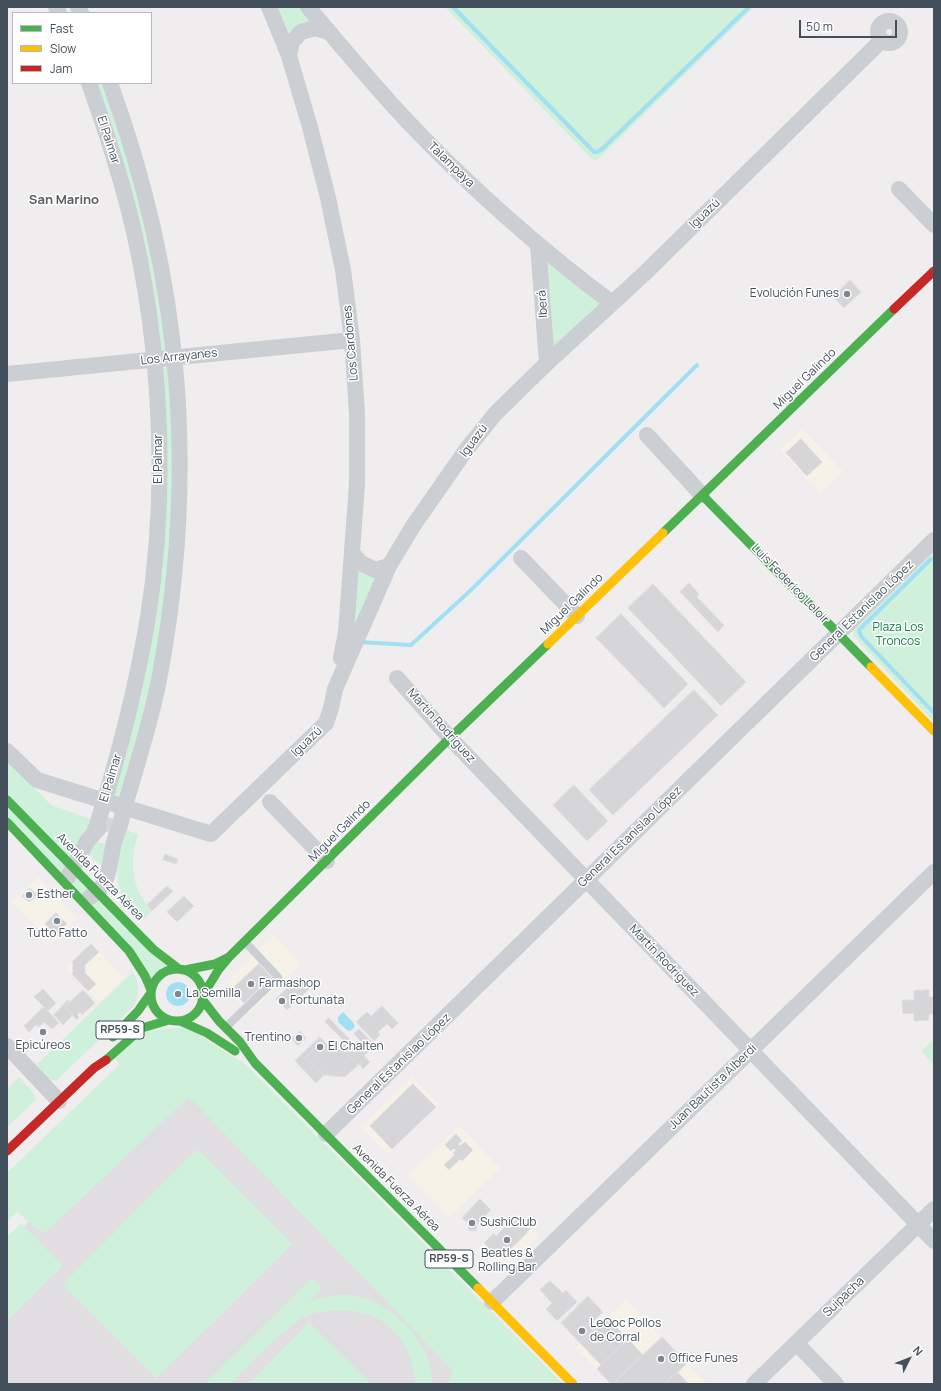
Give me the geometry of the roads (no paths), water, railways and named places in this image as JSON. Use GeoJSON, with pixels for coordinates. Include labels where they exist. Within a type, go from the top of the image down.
{"type":"FeatureCollection","features":[{"type":"Feature","properties":{"kind":"main road","name":"Miguel Galindo"},"geometry":{"type":"LineString","coordinates":[[202,997],[219,969],[244,942],[450,738],[934,271]]}},
{"type":"Feature","properties":{"kind":"main road","name":"Luis Federico Leloir"},"geometry":{"type":"LineString","coordinates":[[702,495],[934,732]]}},
{"type":"Feature","properties":{"kind":"main road","name":"Avenida Fuerza Aérea"},"geometry":{"type":"LineString","coordinates":[[7,800],[153,949],[166,960],[192,974],[198,980],[202,987],[202,997],[212,1013],[240,1042],[254,1061],[572,1384]]}},
{"type":"Feature","properties":{"kind":"main road"},"geometry":{"type":"LineString","coordinates":[[7,822],[129,950],[145,976],[151,992],[155,1010],[161,1016],[169,1020]]}},
{"type":"Feature","properties":{"kind":"main road","name":"Miguel Galindo"},"geometry":{"type":"LineString","coordinates":[[182,969],[215,964],[229,957]]}},
{"type":"Feature","properties":{"kind":"main road","name":"RP59-S"},"geometry":{"type":"LineString","coordinates":[[94,1068],[103,1049],[138,1011],[151,992],[153,983],[158,976],[171,969],[182,969]]}},
{"type":"Feature","properties":{"kind":"main road"},"geometry":{"type":"LineString","coordinates":[[180,1021],[195,1014],[200,1007],[202,997]]}},
{"type":"Feature","properties":{"kind":"main road","name":"Avenida Fuerza Aérea"},"geometry":{"type":"LineString","coordinates":[[169,1020],[180,1021],[207,1033],[254,1061]]}},
{"type":"Feature","properties":{"kind":"main road","name":"RP59-S"},"geometry":{"type":"LineString","coordinates":[[7,1151],[94,1068],[111,1056],[142,1028],[169,1020]]}},
{"type":"Feature","properties":{"kind":"street","name":"Los Cardones"},"geometry":{"type":"LineString","coordinates":[[269,7],[289,56],[310,127],[328,198],[343,270],[352,340],[357,413],[357,468],[353,554],[346,632],[335,689]]}},
{"type":"Feature","properties":{"kind":"street","name":"Talampaya"},"geometry":{"type":"LineString","coordinates":[[308,7],[368,78],[451,165],[538,245],[612,303]]}},
{"type":"Feature","properties":{"kind":"street"},"geometry":{"type":"LineString","coordinates":[[289,56],[292,42],[301,32],[315,28],[329,32]]}},
{"type":"Feature","properties":{"kind":"street","name":"Iguazú"},"geometry":{"type":"LineString","coordinates":[[124,807],[211,834],[326,723],[335,689],[389,566],[413,526],[466,450],[495,414],[547,363],[644,274],[882,40]]}},
{"type":"Feature","properties":{"kind":"street","name":"El Palmar"},"geometry":{"type":"LineString","coordinates":[[74,868],[88,840],[97,829],[103,816],[104,801],[122,740],[137,678],[153,575],[159,488],[158,424],[154,360],[147,302],[123,186],[106,130],[89,84]]}},
{"type":"Feature","properties":{"kind":"street","name":"El Palmar"},"geometry":{"type":"LineString","coordinates":[[98,893],[107,877],[116,835],[120,836],[124,822],[124,807],[143,745],[158,682],[172,596],[177,552],[180,487],[180,422],[168,298],[157,239],[143,181],[110,84]]}},
{"type":"Feature","properties":{"kind":"street"},"geometry":{"type":"LineString","coordinates":[[899,189],[934,225]]}},
{"type":"Feature","properties":{"kind":"street","name":"Iberá"},"geometry":{"type":"LineString","coordinates":[[538,245],[547,363]]}},
{"type":"Feature","properties":{"kind":"street","name":"Los Arrayanes"},"geometry":{"type":"LineString","coordinates":[[7,374],[352,340]]}},
{"type":"Feature","properties":{"kind":"street","name":"Luis Federico Leloir"},"geometry":{"type":"LineString","coordinates":[[646,435],[702,495]]}},
{"type":"Feature","properties":{"kind":"street","name":"General Estanislao López"},"geometry":{"type":"LineString","coordinates":[[326,1134],[934,540]]}},
{"type":"Feature","properties":{"kind":"street"},"geometry":{"type":"LineString","coordinates":[[353,554],[361,563],[375,570],[389,566]]}},
{"type":"Feature","properties":{"kind":"street"},"geometry":{"type":"LineString","coordinates":[[521,558],[577,616]]}},
{"type":"Feature","properties":{"kind":"street","name":"Martín Rodríguez"},"geometry":{"type":"LineString","coordinates":[[398,678],[450,738],[934,1241]]}},
{"type":"Feature","properties":{"kind":"street"},"geometry":{"type":"LineString","coordinates":[[7,751],[36,780],[124,807]]}},
{"type":"Feature","properties":{"kind":"street"},"geometry":{"type":"LineString","coordinates":[[270,802],[327,861]]}},
{"type":"Feature","properties":{"kind":"street"},"geometry":{"type":"LineString","coordinates":[[65,883],[74,868]]}},
{"type":"Feature","properties":{"kind":"street","name":"Juan Bautista Alberdi"},"geometry":{"type":"LineString","coordinates":[[492,1302],[934,872]]}},
{"type":"Feature","properties":{"kind":"street"},"geometry":{"type":"LineString","coordinates":[[83,902],[98,893]]}},
{"type":"Feature","properties":{"kind":"street"},"geometry":{"type":"LineString","coordinates":[[7,1046],[59,1101]]}},
{"type":"Feature","properties":{"kind":"street","name":"Suipacha"},"geometry":{"type":"LineString","coordinates":[[754,1384],[934,1209]]}},
{"type":"Feature","properties":{"kind":"street"},"geometry":{"type":"LineString","coordinates":[[796,1343],[836,1384]]}},
{"type":"Feature","properties":{"kind":"lane"},"geometry":{"type":"LineString","coordinates":[[226,1028],[278,977],[244,942]]}},
{"type":"Feature","properties":{"kind":"water","name":"La Semilla"},"geometry":{"type":"Polygon","coordinates":[[[178,982],[186,986],[190,994],[186,1002],[178,1006],[170,1002],[166,994],[170,986],[178,982]]]}},
{"type":"Feature","properties":{"kind":"water"},"geometry":{"type":"Polygon","coordinates":[[[343,1012],[353,1022],[355,1027],[350,1031],[338,1022],[338,1017],[343,1012]]]}},
{"type":"Feature","properties":{"kind":"waterway"},"geometry":{"type":"LineString","coordinates":[[453,7],[594,152],[602,149],[749,7]]}},
{"type":"Feature","properties":{"kind":"waterway"},"geometry":{"type":"LineString","coordinates":[[359,642],[411,645],[471,590],[697,365]]}},
{"type":"Feature","properties":{"kind":"waterway"},"geometry":{"type":"LineString","coordinates":[[931,559],[859,630],[861,636],[932,711]]}},
{"type":"Feature","properties":{"kind":"place","name":"Evolución Funes"},"geometry":{"type":"Point","coordinates":[847,294]}},
{"type":"Feature","properties":{"kind":"place","name":"Esther"},"geometry":{"type":"Point","coordinates":[29,895]}},
{"type":"Feature","properties":{"kind":"place","name":"Tutto Fatto"},"geometry":{"type":"Point","coordinates":[57,921]}},
{"type":"Feature","properties":{"kind":"place","name":"Farmashop"},"geometry":{"type":"Point","coordinates":[251,984]}},
{"type":"Feature","properties":{"kind":"place","name":"La Semilla"},"geometry":{"type":"Point","coordinates":[178,994]}},
{"type":"Feature","properties":{"kind":"place","name":"Fortunata"},"geometry":{"type":"Point","coordinates":[282,1001]}},
{"type":"Feature","properties":{"kind":"place","name":"Epicúreos"},"geometry":{"type":"Point","coordinates":[43,1032]}},
{"type":"Feature","properties":{"kind":"place","name":"Trentino"},"geometry":{"type":"Point","coordinates":[299,1038]}},
{"type":"Feature","properties":{"kind":"place","name":"El Chalten"},"geometry":{"type":"Point","coordinates":[320,1047]}},
{"type":"Feature","properties":{"kind":"place","name":"SushiClub"},"geometry":{"type":"Point","coordinates":[472,1223]}},
{"type":"Feature","properties":{"kind":"place","name":"Beatles & Rolling Bar"},"geometry":{"type":"Point","coordinates":[507,1240]}},
{"type":"Feature","properties":{"kind":"place","name":"LeQoc Pollos de Corral"},"geometry":{"type":"Point","coordinates":[582,1331]}},
{"type":"Feature","properties":{"kind":"place","name":"Office Funes"},"geometry":{"type":"Point","coordinates":[661,1359]}},
{"type":"Feature","properties":{"kind":"district","name":"San Marino"},"geometry":{"type":"Point","coordinates":[64,200]}},
{"type":"Feature","properties":{"kind":"park label","name":"Plaza Los Troncos"},"geometry":{"type":"Point","coordinates":[898,635]}}]}
